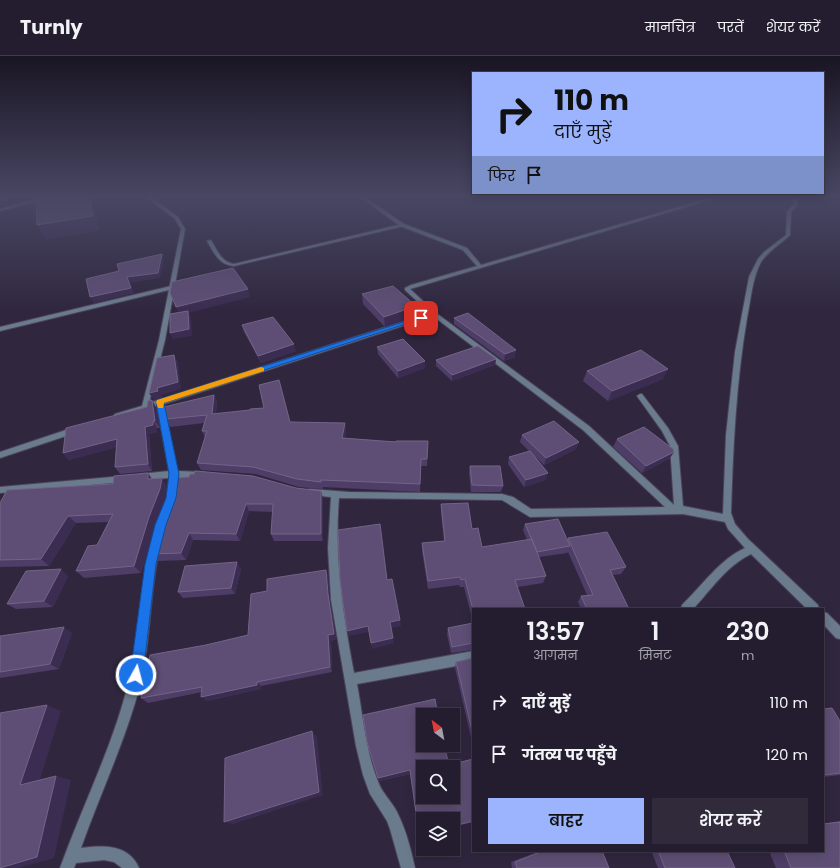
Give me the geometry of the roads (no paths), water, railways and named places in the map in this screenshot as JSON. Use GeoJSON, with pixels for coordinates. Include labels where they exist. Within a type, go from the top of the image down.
{"type":"FeatureCollection","features":[{"type":"Feature","properties":{"kind":"street"},"geometry":{"type":"LineString","coordinates":[[145,406],[162,340],[182,235]]}},
{"type":"Feature","properties":{"kind":"street"},"geometry":{"type":"LineString","coordinates":[[209,241],[220,259],[226,264],[234,265],[360,235]]}},
{"type":"Feature","properties":{"kind":"street"},"geometry":{"type":"LineString","coordinates":[[428,235],[465,249],[480,266]]}},
{"type":"Feature","properties":{"kind":"street"},"geometry":{"type":"LineString","coordinates":[[587,235],[408,288],[410,294],[434,314],[580,424],[676,510]]}},
{"type":"Feature","properties":{"kind":"street"},"geometry":{"type":"LineString","coordinates":[[788,235],[766,253],[760,260],[752,277],[738,352],[730,435],[726,505],[728,519],[732,526],[752,549],[813,608]]}},
{"type":"Feature","properties":{"kind":"street"},"geometry":{"type":"LineString","coordinates":[[0,330],[171,288]]}},
{"type":"Feature","properties":{"kind":"street"},"geometry":{"type":"LineString","coordinates":[[107,419],[434,314]]}},
{"type":"Feature","properties":{"kind":"street"},"geometry":{"type":"LineString","coordinates":[[640,396],[665,430],[674,446],[676,510]]}},
{"type":"Feature","properties":{"kind":"street"},"geometry":{"type":"LineString","coordinates":[[160,402],[174,474],[171,498],[168,504]]}},
{"type":"Feature","properties":{"kind":"street"},"geometry":{"type":"LineString","coordinates":[[0,456],[85,427]]}},
{"type":"Feature","properties":{"kind":"street"},"geometry":{"type":"LineString","coordinates":[[0,490],[174,474],[216,476]]}},
{"type":"Feature","properties":{"kind":"street"},"geometry":{"type":"LineString","coordinates":[[299,491],[335,495],[502,497],[511,500],[523,510],[538,514],[676,510],[728,519]]}},
{"type":"Feature","properties":{"kind":"street"},"geometry":{"type":"LineString","coordinates":[[335,495],[332,521],[333,569],[350,680],[369,774],[378,796],[391,815],[401,839],[408,868]]}},
{"type":"Feature","properties":{"kind":"street"},"geometry":{"type":"LineString","coordinates":[[69,863],[127,712],[136,675],[150,564],[158,532]]}},
{"type":"Feature","properties":{"kind":"street"},"geometry":{"type":"LineString","coordinates":[[687,608],[732,560],[742,553],[752,549]]}},
{"type":"Feature","properties":{"kind":"street"},"geometry":{"type":"LineString","coordinates":[[824,618],[840,634]]}},
{"type":"Feature","properties":{"kind":"street"},"geometry":{"type":"LineString","coordinates":[[350,680],[472,657]]}},
{"type":"Feature","properties":{"kind":"street"},"geometry":{"type":"LineString","coordinates":[[69,863],[107,852],[119,855],[132,868]]}}]}
